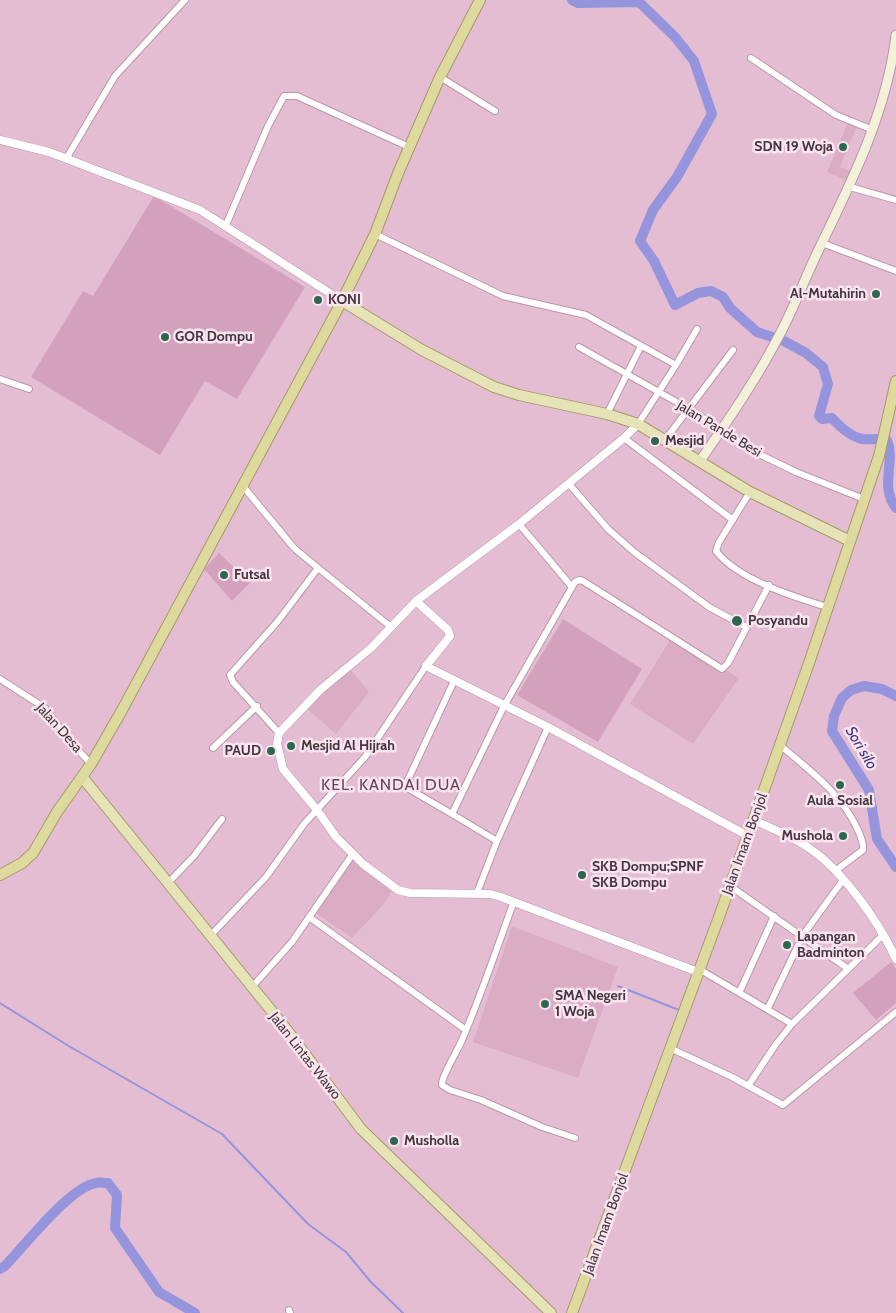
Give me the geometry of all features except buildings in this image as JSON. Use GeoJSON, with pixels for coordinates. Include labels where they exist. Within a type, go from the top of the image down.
{"type":"FeatureCollection","features":[{"type":"Feature","properties":{"kind":"highway"},"geometry":{"type":"LineString","coordinates":[[0,875],[24,857],[52,810],[69,789],[80,781],[91,764],[342,301],[375,234],[409,147],[440,77],[480,0]]}},
{"type":"Feature","properties":{"kind":"highway","name":"Jalan Imam Bonjol"},"geometry":{"type":"LineString","coordinates":[[572,1313],[754,820],[879,456],[895,393],[896,381]]}},
{"type":"Feature","properties":{"kind":"highway"},"geometry":{"type":"LineString","coordinates":[[0,868],[24,857]]}},
{"type":"Feature","properties":{"kind":"main road"},"geometry":{"type":"LineString","coordinates":[[700,461],[722,430],[775,344],[850,187],[873,130],[894,50],[896,35]]}},
{"type":"Feature","properties":{"kind":"main road"},"geometry":{"type":"LineString","coordinates":[[342,301],[429,354],[494,387],[519,395],[606,414],[638,424],[750,492],[850,541]]}},
{"type":"Feature","properties":{"kind":"main road","name":"Jalan Lintas Wawo"},"geometry":{"type":"LineString","coordinates":[[80,781],[298,1044],[361,1129],[552,1313]]}},
{"type":"Feature","properties":{"kind":"street"},"geometry":{"type":"LineString","coordinates":[[66,159],[115,76],[185,0]]}},
{"type":"Feature","properties":{"kind":"street"},"geometry":{"type":"LineString","coordinates":[[751,58],[836,115],[873,130]]}},
{"type":"Feature","properties":{"kind":"street"},"geometry":{"type":"LineString","coordinates":[[440,77],[495,111]]}},
{"type":"Feature","properties":{"kind":"street"},"geometry":{"type":"LineString","coordinates":[[226,225],[268,126],[284,96],[297,96],[409,147]]}},
{"type":"Feature","properties":{"kind":"street"},"geometry":{"type":"LineString","coordinates":[[0,140],[35,148],[200,210],[342,301]]}},
{"type":"Feature","properties":{"kind":"street"},"geometry":{"type":"LineString","coordinates":[[850,187],[896,200]]}},
{"type":"Feature","properties":{"kind":"street"},"geometry":{"type":"LineString","coordinates":[[375,234],[503,296],[581,314],[676,365]]}},
{"type":"Feature","properties":{"kind":"street"},"geometry":{"type":"LineString","coordinates":[[822,243],[896,271]]}},
{"type":"Feature","properties":{"kind":"street"},"geometry":{"type":"LineString","coordinates":[[697,329],[638,424],[624,438],[519,524],[416,601],[371,648],[320,690],[279,733],[277,744],[283,769],[317,810],[336,837],[352,855],[398,890],[410,893],[490,894],[514,901],[698,970],[740,991],[792,1024]]}},
{"type":"Feature","properties":{"kind":"street"},"geometry":{"type":"LineString","coordinates":[[606,414],[641,346]]}},
{"type":"Feature","properties":{"kind":"street","name":"Jalan Pande Besi"},"geometry":{"type":"LineString","coordinates":[[579,347],[689,409],[761,455],[864,499]]}},
{"type":"Feature","properties":{"kind":"street"},"geometry":{"type":"LineString","coordinates":[[665,440],[733,350]]}},
{"type":"Feature","properties":{"kind":"street"},"geometry":{"type":"LineString","coordinates":[[0,379],[29,389]]}},
{"type":"Feature","properties":{"kind":"street"},"geometry":{"type":"LineString","coordinates":[[624,438],[733,520]]}},
{"type":"Feature","properties":{"kind":"street"},"geometry":{"type":"LineString","coordinates":[[569,484],[608,529],[634,552],[708,607],[746,627]]}},
{"type":"Feature","properties":{"kind":"street"},"geometry":{"type":"LineString","coordinates":[[242,485],[294,548],[391,627]]}},
{"type":"Feature","properties":{"kind":"street"},"geometry":{"type":"LineString","coordinates":[[750,492],[716,550],[733,566],[769,585],[827,607]]}},
{"type":"Feature","properties":{"kind":"street"},"geometry":{"type":"LineString","coordinates":[[519,524],[572,587]]}},
{"type":"Feature","properties":{"kind":"street"},"geometry":{"type":"LineString","coordinates":[[279,733],[257,706],[233,682],[230,675],[278,620],[318,568]]}},
{"type":"Feature","properties":{"kind":"street"},"geometry":{"type":"LineString","coordinates":[[452,814],[504,706],[577,580],[582,580],[722,669],[728,663],[769,585]]}},
{"type":"Feature","properties":{"kind":"street"},"geometry":{"type":"LineString","coordinates":[[210,936],[266,877],[295,835],[365,757],[426,666],[450,636],[448,630],[416,601]]}},
{"type":"Feature","properties":{"kind":"street"},"geometry":{"type":"LineString","coordinates":[[426,666],[548,727],[748,836]]}},
{"type":"Feature","properties":{"kind":"street","name":"Jalan Desa"},"geometry":{"type":"LineString","coordinates":[[0,680],[46,708],[65,735],[91,764]]}},
{"type":"Feature","properties":{"kind":"street"},"geometry":{"type":"LineString","coordinates":[[454,681],[406,784],[408,789],[497,841]]}},
{"type":"Feature","properties":{"kind":"street"},"geometry":{"type":"LineString","coordinates":[[213,748],[257,706]]}},
{"type":"Feature","properties":{"kind":"street"},"geometry":{"type":"LineString","coordinates":[[477,894],[497,841],[548,727]]}},
{"type":"Feature","properties":{"kind":"street"},"geometry":{"type":"LineString","coordinates":[[780,745],[832,790],[850,814],[859,833],[863,843],[863,850],[835,871]]}},
{"type":"Feature","properties":{"kind":"street"},"geometry":{"type":"LineString","coordinates":[[166,884],[186,865],[222,818]]}},
{"type":"Feature","properties":{"kind":"street"},"geometry":{"type":"LineString","coordinates":[[754,820],[810,848],[835,871],[883,935],[896,959]]}},
{"type":"Feature","properties":{"kind":"street"},"geometry":{"type":"LineString","coordinates":[[252,988],[292,942],[352,855]]}},
{"type":"Feature","properties":{"kind":"street"},"geometry":{"type":"LineString","coordinates":[[768,1008],[803,935],[843,880]]}},
{"type":"Feature","properties":{"kind":"street"},"geometry":{"type":"LineString","coordinates":[[730,886],[803,935],[847,968]]}},
{"type":"Feature","properties":{"kind":"street"},"geometry":{"type":"LineString","coordinates":[[514,901],[466,1030],[452,1063],[442,1077],[444,1087],[575,1138]]}},
{"type":"Feature","properties":{"kind":"street"},"geometry":{"type":"LineString","coordinates":[[740,991],[774,916]]}},
{"type":"Feature","properties":{"kind":"street"},"geometry":{"type":"LineString","coordinates":[[309,917],[466,1030]]}},
{"type":"Feature","properties":{"kind":"street"},"geometry":{"type":"LineString","coordinates":[[748,1086],[792,1024],[847,968],[883,935]]}},
{"type":"Feature","properties":{"kind":"street"},"geometry":{"type":"LineString","coordinates":[[670,1048],[783,1105],[896,1012]]}},
{"type":"Feature","properties":{"kind":"shaded area","name":"SDN 19 Woja"},"geometry":{"type":"Polygon","coordinates":[[[848,122],[857,126],[840,167],[853,172],[849,181],[827,172],[848,122]]]}},
{"type":"Feature","properties":{"kind":"shaded area","name":"GOR Dompu"},"geometry":{"type":"Polygon","coordinates":[[[154,196],[305,287],[237,399],[205,381],[160,455],[31,377],[83,291],[93,296],[154,196]]]}},
{"type":"Feature","properties":{"kind":"shaded area"},"geometry":{"type":"Polygon","coordinates":[[[219,553],[250,583],[232,601],[204,569],[219,553]]]}},
{"type":"Feature","properties":{"kind":"shaded area"},"geometry":{"type":"Polygon","coordinates":[[[563,619],[642,669],[598,742],[517,695],[563,619]]]}},
{"type":"Feature","properties":{"kind":"shaded area"},"geometry":{"type":"Polygon","coordinates":[[[672,637],[739,678],[693,744],[630,704],[672,637]]]}},
{"type":"Feature","properties":{"kind":"shaded area"},"geometry":{"type":"Polygon","coordinates":[[[350,669],[369,692],[336,734],[305,707],[350,669]]]}},
{"type":"Feature","properties":{"kind":"shaded area"},"geometry":{"type":"Polygon","coordinates":[[[353,858],[393,889],[383,905],[352,938],[316,913],[353,858]]]}},
{"type":"Feature","properties":{"kind":"shaded area","name":"SMA Negeri 1 Woja"},"geometry":{"type":"Polygon","coordinates":[[[512,926],[618,967],[578,1078],[473,1042],[512,926]]]}},
{"type":"Feature","properties":{"kind":"shaded area"},"geometry":{"type":"Polygon","coordinates":[[[891,962],[896,969],[896,1003],[876,1020],[853,993],[891,962]]]}},
{"type":"Feature","properties":{"kind":"waterway"},"geometry":{"type":"LineString","coordinates":[[572,0],[578,3],[639,2],[675,37],[694,61],[712,114],[677,177],[653,210],[640,241],[654,261],[675,305],[698,293],[711,291],[723,297],[730,308],[757,332],[784,341],[806,353],[823,367],[828,384],[819,416],[822,419],[832,418],[846,431],[859,438],[887,440],[890,457],[889,491],[891,500],[896,508]]}},
{"type":"Feature","properties":{"kind":"waterway","name":"Sori silo"},"geometry":{"type":"LineString","coordinates":[[896,696],[882,689],[864,686],[851,690],[842,698],[834,716],[832,731],[869,790],[877,839],[896,867]]}},
{"type":"Feature","properties":{"kind":"waterway"},"geometry":{"type":"LineString","coordinates":[[618,986],[679,1010]]}},
{"type":"Feature","properties":{"kind":"waterway"},"geometry":{"type":"LineString","coordinates":[[0,1003],[67,1045],[222,1134],[308,1224],[346,1252],[370,1281],[403,1313]]}},
{"type":"Feature","properties":{"kind":"waterway"},"geometry":{"type":"LineString","coordinates":[[0,1269],[5,1266],[48,1218],[73,1195],[85,1187],[96,1183],[108,1183],[117,1195],[115,1228],[159,1292],[195,1313]]}},
{"type":"Feature","properties":{"kind":"place","name":"SDN 19 Woja"},"geometry":{"type":"Point","coordinates":[843,147]}},
{"type":"Feature","properties":{"kind":"place","name":"Al-Mutahirin"},"geometry":{"type":"Point","coordinates":[876,294]}},
{"type":"Feature","properties":{"kind":"place","name":"KONI"},"geometry":{"type":"Point","coordinates":[318,300]}},
{"type":"Feature","properties":{"kind":"place","name":"GOR Dompu"},"geometry":{"type":"Point","coordinates":[165,337]}},
{"type":"Feature","properties":{"kind":"place","name":"Mesjid"},"geometry":{"type":"Point","coordinates":[655,441]}},
{"type":"Feature","properties":{"kind":"place","name":"Futsal"},"geometry":{"type":"Point","coordinates":[224,575]}},
{"type":"Feature","properties":{"kind":"place","name":"Posyandu"},"geometry":{"type":"Point","coordinates":[737,621]}},
{"type":"Feature","properties":{"kind":"place","name":"Mesjid Al Hijrah"},"geometry":{"type":"Point","coordinates":[291,746]}},
{"type":"Feature","properties":{"kind":"place","name":"PAUD"},"geometry":{"type":"Point","coordinates":[271,751]}},
{"type":"Feature","properties":{"kind":"place","name":"Aula Sosial"},"geometry":{"type":"Point","coordinates":[840,785]}},
{"type":"Feature","properties":{"kind":"place","name":"Mushola"},"geometry":{"type":"Point","coordinates":[843,836]}},
{"type":"Feature","properties":{"kind":"place","name":"SKB Dompu;SPNF SKB Dompu"},"geometry":{"type":"Point","coordinates":[582,875]}},
{"type":"Feature","properties":{"kind":"place","name":"Lapangan Badminton"},"geometry":{"type":"Point","coordinates":[787,945]}},
{"type":"Feature","properties":{"kind":"place","name":"SMA Negeri 1 Woja"},"geometry":{"type":"Point","coordinates":[545,1004]}},
{"type":"Feature","properties":{"kind":"place","name":"Musholla"},"geometry":{"type":"Point","coordinates":[394,1141]}},
{"type":"Feature","properties":{"kind":"district","name":"KEL. KANDAI DUA"},"geometry":{"type":"Point","coordinates":[391,785]}}]}
